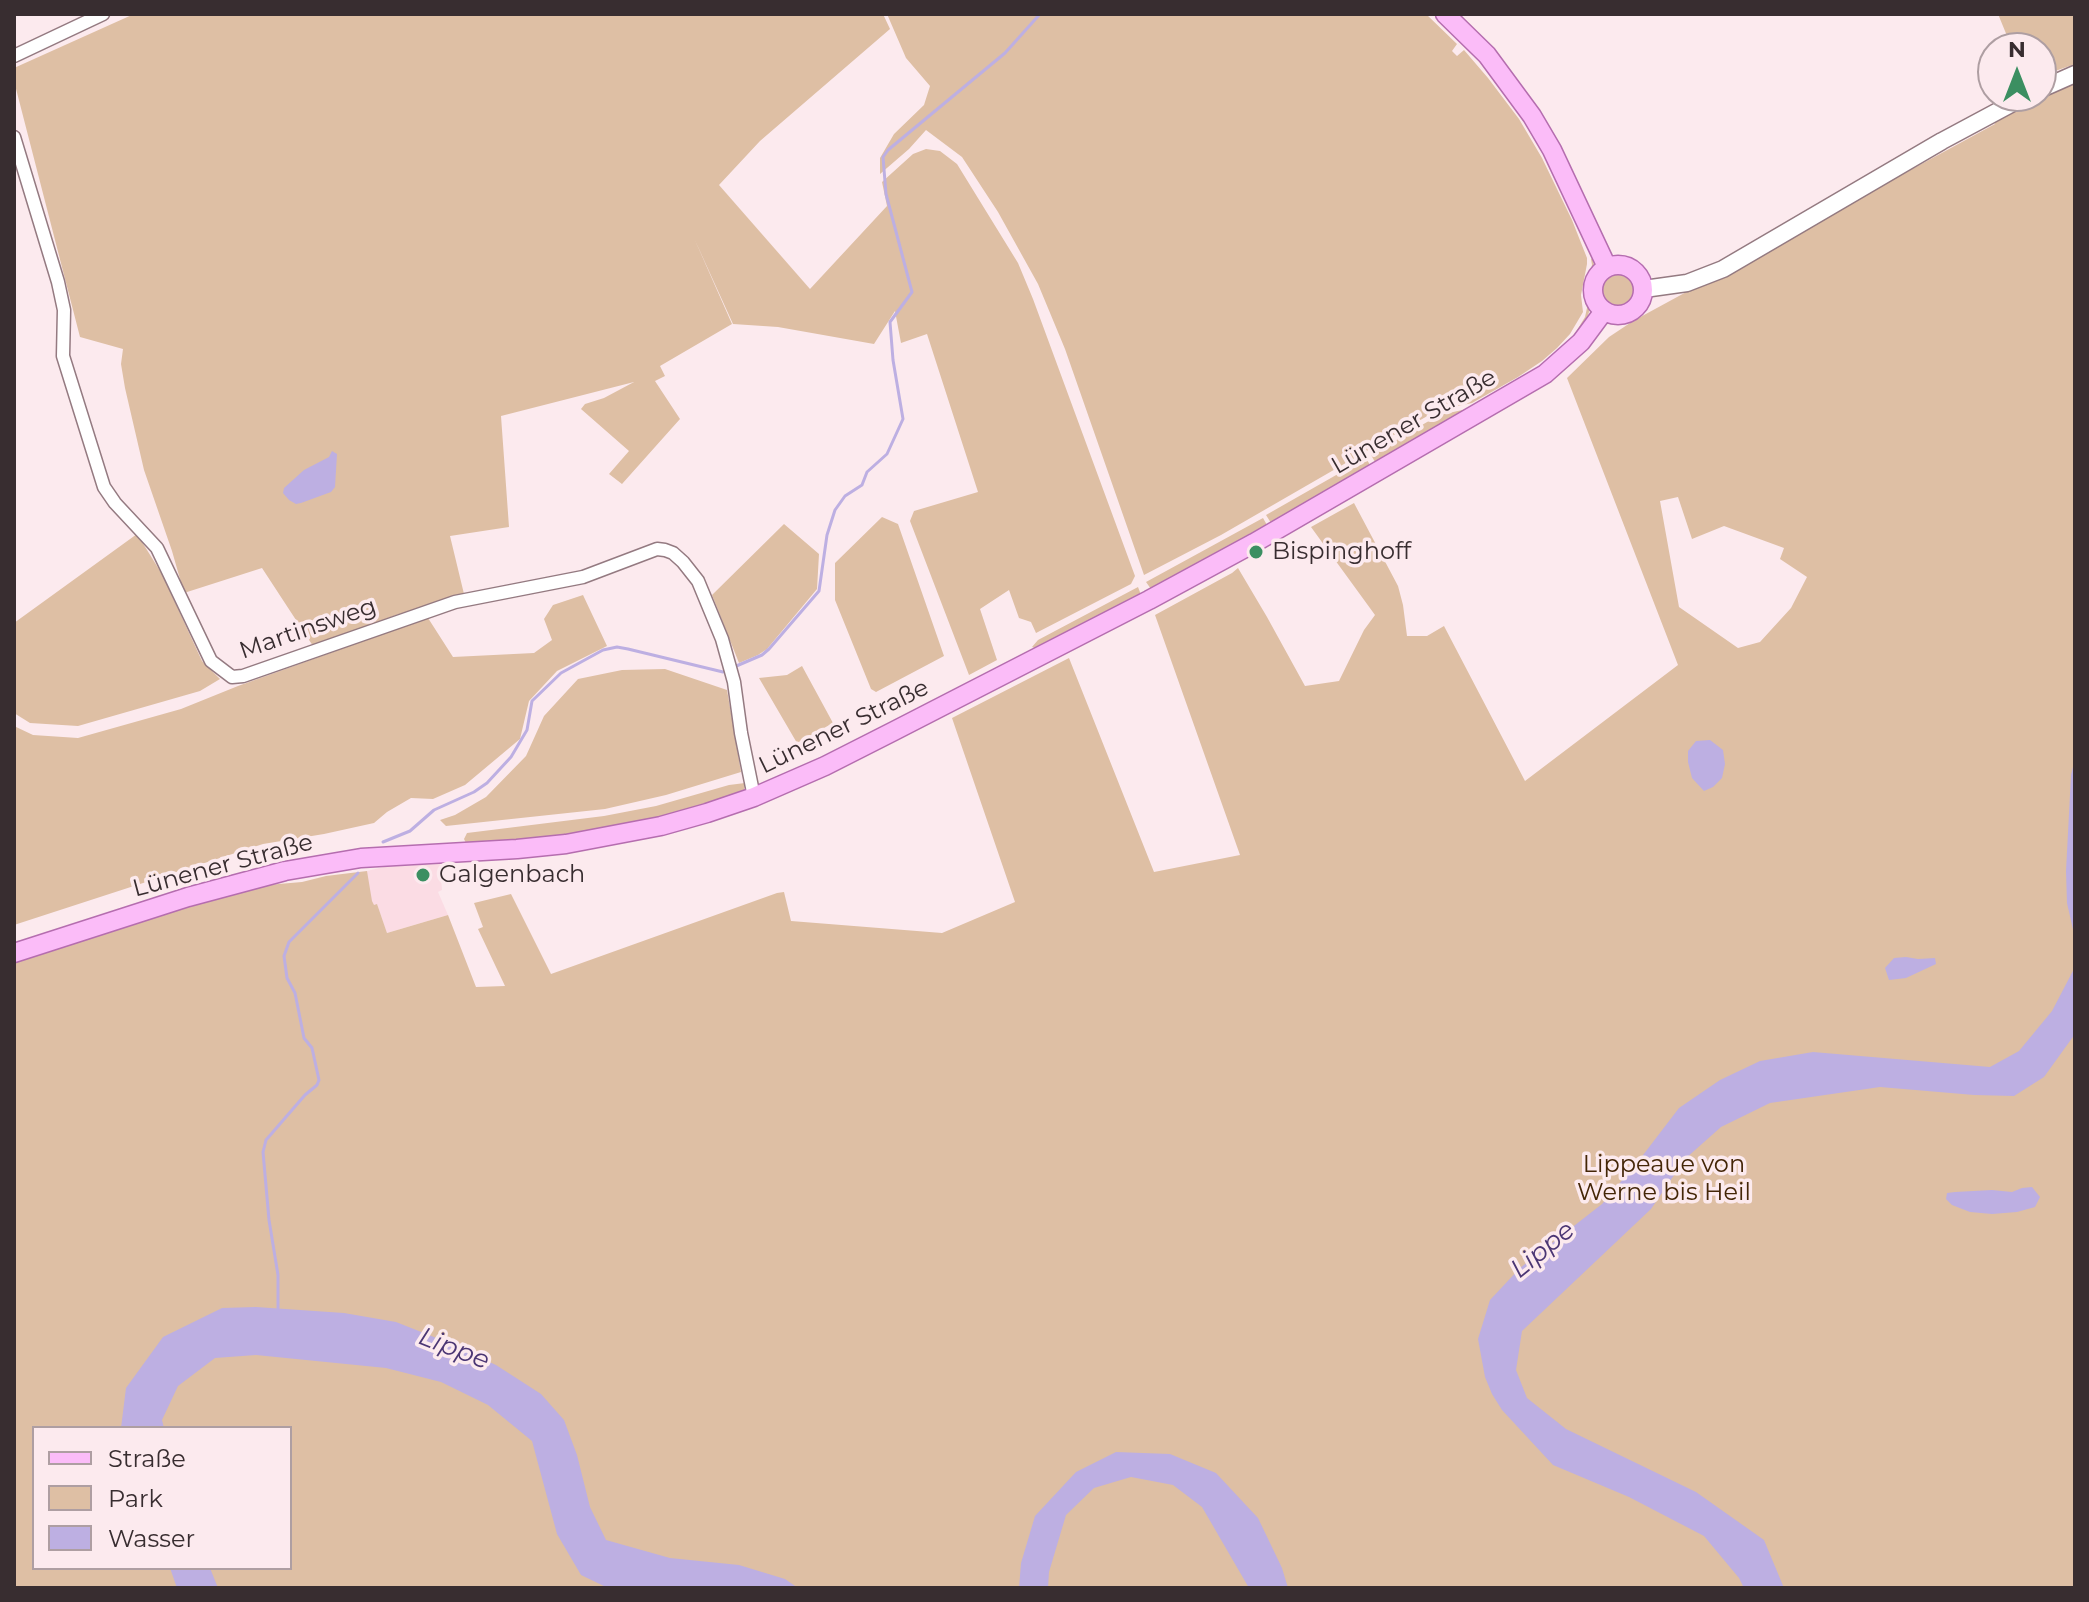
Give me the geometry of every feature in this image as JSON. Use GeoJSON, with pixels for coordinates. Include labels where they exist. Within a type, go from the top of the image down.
{"type":"FeatureCollection","features":[{"type":"Feature","properties":{"kind":"main road"},"geometry":{"type":"LineString","coordinates":[[1445,14],[1487,55],[1532,116],[1552,150],[1607,267]]}},
{"type":"Feature","properties":{"kind":"main road"},"geometry":{"type":"LineString","coordinates":[[1644,289],[1687,283],[1723,269],[1996,112]]}},
{"type":"Feature","properties":{"kind":"main road"},"geometry":{"type":"LineString","coordinates":[[1621,265],[1634,270],[1644,289],[1640,303],[1630,313],[1617,316],[1604,311],[1594,299],[1593,284],[1601,271],[1621,265]]}},
{"type":"Feature","properties":{"kind":"main road","name":"Lünener Straße"},"geometry":{"type":"LineString","coordinates":[[14,953],[188,897],[285,871],[361,858],[566,844],[661,826],[754,797],[906,725],[1254,543],[1545,374],[1581,342],[1604,311]]}},
{"type":"Feature","properties":{"kind":"street"},"geometry":{"type":"LineString","coordinates":[[14,56],[103,14]]}},
{"type":"Feature","properties":{"kind":"street","name":"Martinsweg"},"geometry":{"type":"LineString","coordinates":[[14,137],[58,282],[64,310],[63,356],[104,487],[157,548],[211,661],[232,677],[243,676],[455,602],[583,577],[657,549],[665,550],[683,562],[698,581],[730,664],[754,797]]}},
{"type":"Feature","properties":{"kind":"shaded area"},"geometry":{"type":"Polygon","coordinates":[[[440,864],[442,890],[438,892],[448,915],[387,933],[377,905],[350,918],[367,871],[388,866],[440,864]]]}},
{"type":"Feature","properties":{"kind":"green space"},"geometry":{"type":"Polygon","coordinates":[[[134,14],[883,14],[890,29],[760,141],[719,185],[810,289],[887,206],[882,182],[913,154],[926,149],[940,151],[957,164],[1018,263],[1033,299],[1135,576],[1131,584],[1036,633],[1031,622],[1019,618],[1009,590],[980,609],[997,660],[969,675],[910,521],[914,511],[978,492],[927,334],[901,343],[895,311],[874,344],[778,327],[733,324],[694,238],[732,324],[660,366],[665,376],[655,381],[680,419],[622,484],[609,474],[629,451],[581,409],[585,404],[634,382],[501,416],[509,527],[450,536],[464,594],[313,646],[262,568],[184,593],[144,470],[125,388],[121,364],[123,349],[80,337],[14,81],[14,68],[134,14]]]}},
{"type":"Feature","properties":{"kind":"green space"},"geometry":{"type":"Polygon","coordinates":[[[887,14],[1426,14],[1457,44],[1452,51],[1457,56],[1464,50],[1488,78],[1519,119],[1542,158],[1587,258],[1581,295],[1583,312],[1557,348],[1518,377],[1472,403],[1436,411],[1221,535],[1144,575],[1065,349],[1038,284],[998,212],[962,157],[926,130],[880,174],[880,158],[894,134],[924,105],[930,86],[906,58],[887,14]]]}},
{"type":"Feature","properties":{"kind":"green space"},"geometry":{"type":"Polygon","coordinates":[[[1998,14],[2075,14],[2075,64],[2057,70],[2057,32],[2005,32],[1998,14]]]}},
{"type":"Feature","properties":{"kind":"green space","name":"Lippeaue von Werne bis Heil"},"geometry":{"type":"Polygon","coordinates":[[[2075,78],[2075,1588],[14,1588],[14,961],[244,887],[302,882],[367,871],[372,901],[374,905],[377,904],[387,933],[448,915],[476,987],[505,986],[478,929],[483,927],[474,903],[511,894],[551,974],[784,892],[791,921],[942,933],[1015,902],[952,718],[1069,658],[1154,872],[1240,855],[1155,615],[1238,568],[1305,686],[1339,681],[1364,630],[1375,615],[1311,527],[1354,503],[1398,586],[1407,636],[1427,636],[1444,626],[1525,781],[1678,665],[1567,378],[1609,337],[1633,321],[1995,124],[1994,120],[2007,112],[2057,112],[2057,88],[2075,78]],[[1678,497],[1660,501],[1679,607],[1738,648],[1760,642],[1791,608],[1807,577],[1780,559],[1784,548],[1724,526],[1692,539],[1678,497]]]}},
{"type":"Feature","properties":{"kind":"green space"},"geometry":{"type":"Polygon","coordinates":[[[1593,258],[1587,292],[1590,309],[1587,318],[1581,331],[1557,358],[1479,407],[1375,462],[1371,455],[1439,415],[1480,404],[1555,356],[1571,340],[1585,317],[1585,292],[1593,258]]]}},
{"type":"Feature","properties":{"kind":"green space"},"geometry":{"type":"Polygon","coordinates":[[[1618,270],[1632,276],[1638,290],[1632,304],[1618,310],[1604,304],[1598,290],[1604,276],[1618,270]]]}},
{"type":"Feature","properties":{"kind":"green space"},"geometry":{"type":"Polygon","coordinates":[[[1366,458],[1370,465],[1271,523],[1266,515],[1366,458]]]}},
{"type":"Feature","properties":{"kind":"green space"},"geometry":{"type":"Polygon","coordinates":[[[882,517],[898,524],[944,656],[876,692],[871,689],[835,600],[835,563],[882,517]]]}},
{"type":"Feature","properties":{"kind":"green space"},"geometry":{"type":"Polygon","coordinates":[[[1263,518],[1267,525],[1151,589],[1146,582],[1263,518]]]}},
{"type":"Feature","properties":{"kind":"green space"},"geometry":{"type":"Polygon","coordinates":[[[784,524],[819,554],[817,589],[767,649],[739,663],[712,595],[784,524]]]}},
{"type":"Feature","properties":{"kind":"green space"},"geometry":{"type":"Polygon","coordinates":[[[137,534],[162,574],[202,661],[220,679],[200,691],[78,726],[30,723],[14,713],[14,623],[137,534]]]}},
{"type":"Feature","properties":{"kind":"green space"},"geometry":{"type":"Polygon","coordinates":[[[1138,587],[1141,595],[1037,649],[1032,647],[1038,640],[1138,587]]]}},
{"type":"Feature","properties":{"kind":"green space"},"geometry":{"type":"Polygon","coordinates":[[[583,595],[607,646],[557,671],[529,701],[520,739],[465,785],[433,799],[411,798],[374,823],[263,844],[14,925],[14,726],[33,735],[78,738],[181,709],[428,618],[453,657],[534,653],[552,640],[544,619],[553,605],[583,595]]]}},
{"type":"Feature","properties":{"kind":"green space"},"geometry":{"type":"Polygon","coordinates":[[[802,666],[833,723],[797,743],[759,678],[787,675],[802,666]]]}},
{"type":"Feature","properties":{"kind":"green space"},"geometry":{"type":"Polygon","coordinates":[[[665,669],[727,690],[741,772],[666,795],[605,809],[446,826],[440,820],[486,797],[526,756],[544,716],[578,679],[622,670],[665,669]]]}},
{"type":"Feature","properties":{"kind":"green space"},"geometry":{"type":"Polygon","coordinates":[[[745,783],[744,791],[716,801],[672,815],[603,829],[497,842],[466,843],[464,839],[467,833],[604,816],[745,783]]]}},
{"type":"Feature","properties":{"kind":"water"},"geometry":{"type":"Polygon","coordinates":[[[332,451],[337,454],[335,487],[331,492],[296,504],[289,500],[283,493],[284,488],[304,470],[329,457],[332,451]]]}},
{"type":"Feature","properties":{"kind":"water"},"geometry":{"type":"Polygon","coordinates":[[[1710,740],[1723,750],[1725,764],[1722,778],[1704,791],[1692,778],[1688,751],[1696,741],[1710,740]]]}},
{"type":"Feature","properties":{"kind":"water"},"geometry":{"type":"Polygon","coordinates":[[[2075,759],[2075,965],[2066,871],[2071,775],[2075,759]]]}},
{"type":"Feature","properties":{"kind":"water"},"geometry":{"type":"Polygon","coordinates":[[[1894,958],[1935,958],[1936,964],[1906,978],[1889,980],[1885,968],[1894,958]]]}},
{"type":"Feature","properties":{"kind":"water"},"geometry":{"type":"Polygon","coordinates":[[[2075,967],[2075,1034],[2044,1077],[2014,1096],[1880,1087],[1770,1103],[1721,1127],[1685,1159],[1651,1209],[1522,1331],[1516,1370],[1527,1398],[1566,1429],[1696,1492],[1764,1540],[1784,1588],[1744,1588],[1704,1536],[1629,1497],[1553,1465],[1502,1410],[1485,1377],[1478,1339],[1490,1300],[1520,1268],[1602,1204],[1679,1108],[1720,1080],[1760,1061],[1813,1052],[1990,1067],[2019,1051],[2052,1011],[2075,967]]]}},
{"type":"Feature","properties":{"kind":"water"},"geometry":{"type":"Polygon","coordinates":[[[2032,1187],[2040,1197],[2035,1207],[2017,1212],[1970,1212],[1952,1205],[1946,1199],[1947,1193],[2012,1192],[2032,1187]]]}},
{"type":"Feature","properties":{"kind":"water","name":"Lippe"},"geometry":{"type":"Polygon","coordinates":[[[222,1308],[344,1313],[396,1322],[496,1365],[541,1394],[564,1420],[577,1455],[590,1507],[606,1540],[670,1558],[739,1565],[785,1579],[798,1588],[608,1588],[581,1575],[557,1534],[532,1441],[488,1405],[441,1382],[386,1368],[256,1355],[215,1358],[178,1386],[162,1420],[164,1426],[121,1426],[126,1388],[163,1337],[222,1308]]]}},
{"type":"Feature","properties":{"kind":"water"},"geometry":{"type":"Polygon","coordinates":[[[1116,1452],[1170,1454],[1216,1473],[1258,1518],[1288,1588],[1249,1588],[1202,1507],[1173,1485],[1131,1477],[1094,1488],[1066,1515],[1049,1572],[1048,1588],[1019,1588],[1021,1563],[1035,1516],[1076,1472],[1116,1452]]]}},
{"type":"Feature","properties":{"kind":"water"},"geometry":{"type":"Polygon","coordinates":[[[171,1570],[211,1570],[218,1588],[177,1588],[171,1570]]]}},
{"type":"Feature","properties":{"kind":"waterway","name":"Galgenbach"},"geometry":{"type":"LineString","coordinates":[[734,667],[769,649],[819,591],[827,535],[835,510],[845,496],[862,485],[867,472],[887,454],[903,419],[890,322],[912,292],[886,194],[883,157],[1005,53],[1040,14]]}},
{"type":"Feature","properties":{"kind":"waterway","name":"Galgenbach"},"geometry":{"type":"LineString","coordinates":[[383,842],[410,831],[434,810],[487,783],[511,757],[527,730],[532,701],[561,673],[603,650],[617,647],[723,672],[727,670]]}},
{"type":"Feature","properties":{"kind":"waterway","name":"Galgenbach"},"geometry":{"type":"LineString","coordinates":[[278,1311],[278,1275],[263,1152],[266,1140],[319,1080],[312,1048],[304,1038],[295,993],[287,978],[284,956],[289,942],[358,873]]}},
{"type":"Feature","properties":{"kind":"place","name":"Bispinghoff"},"geometry":{"type":"Point","coordinates":[1256,552]}},
{"type":"Feature","properties":{"kind":"place","name":"Galgenbach"},"geometry":{"type":"Point","coordinates":[423,875]}}]}
